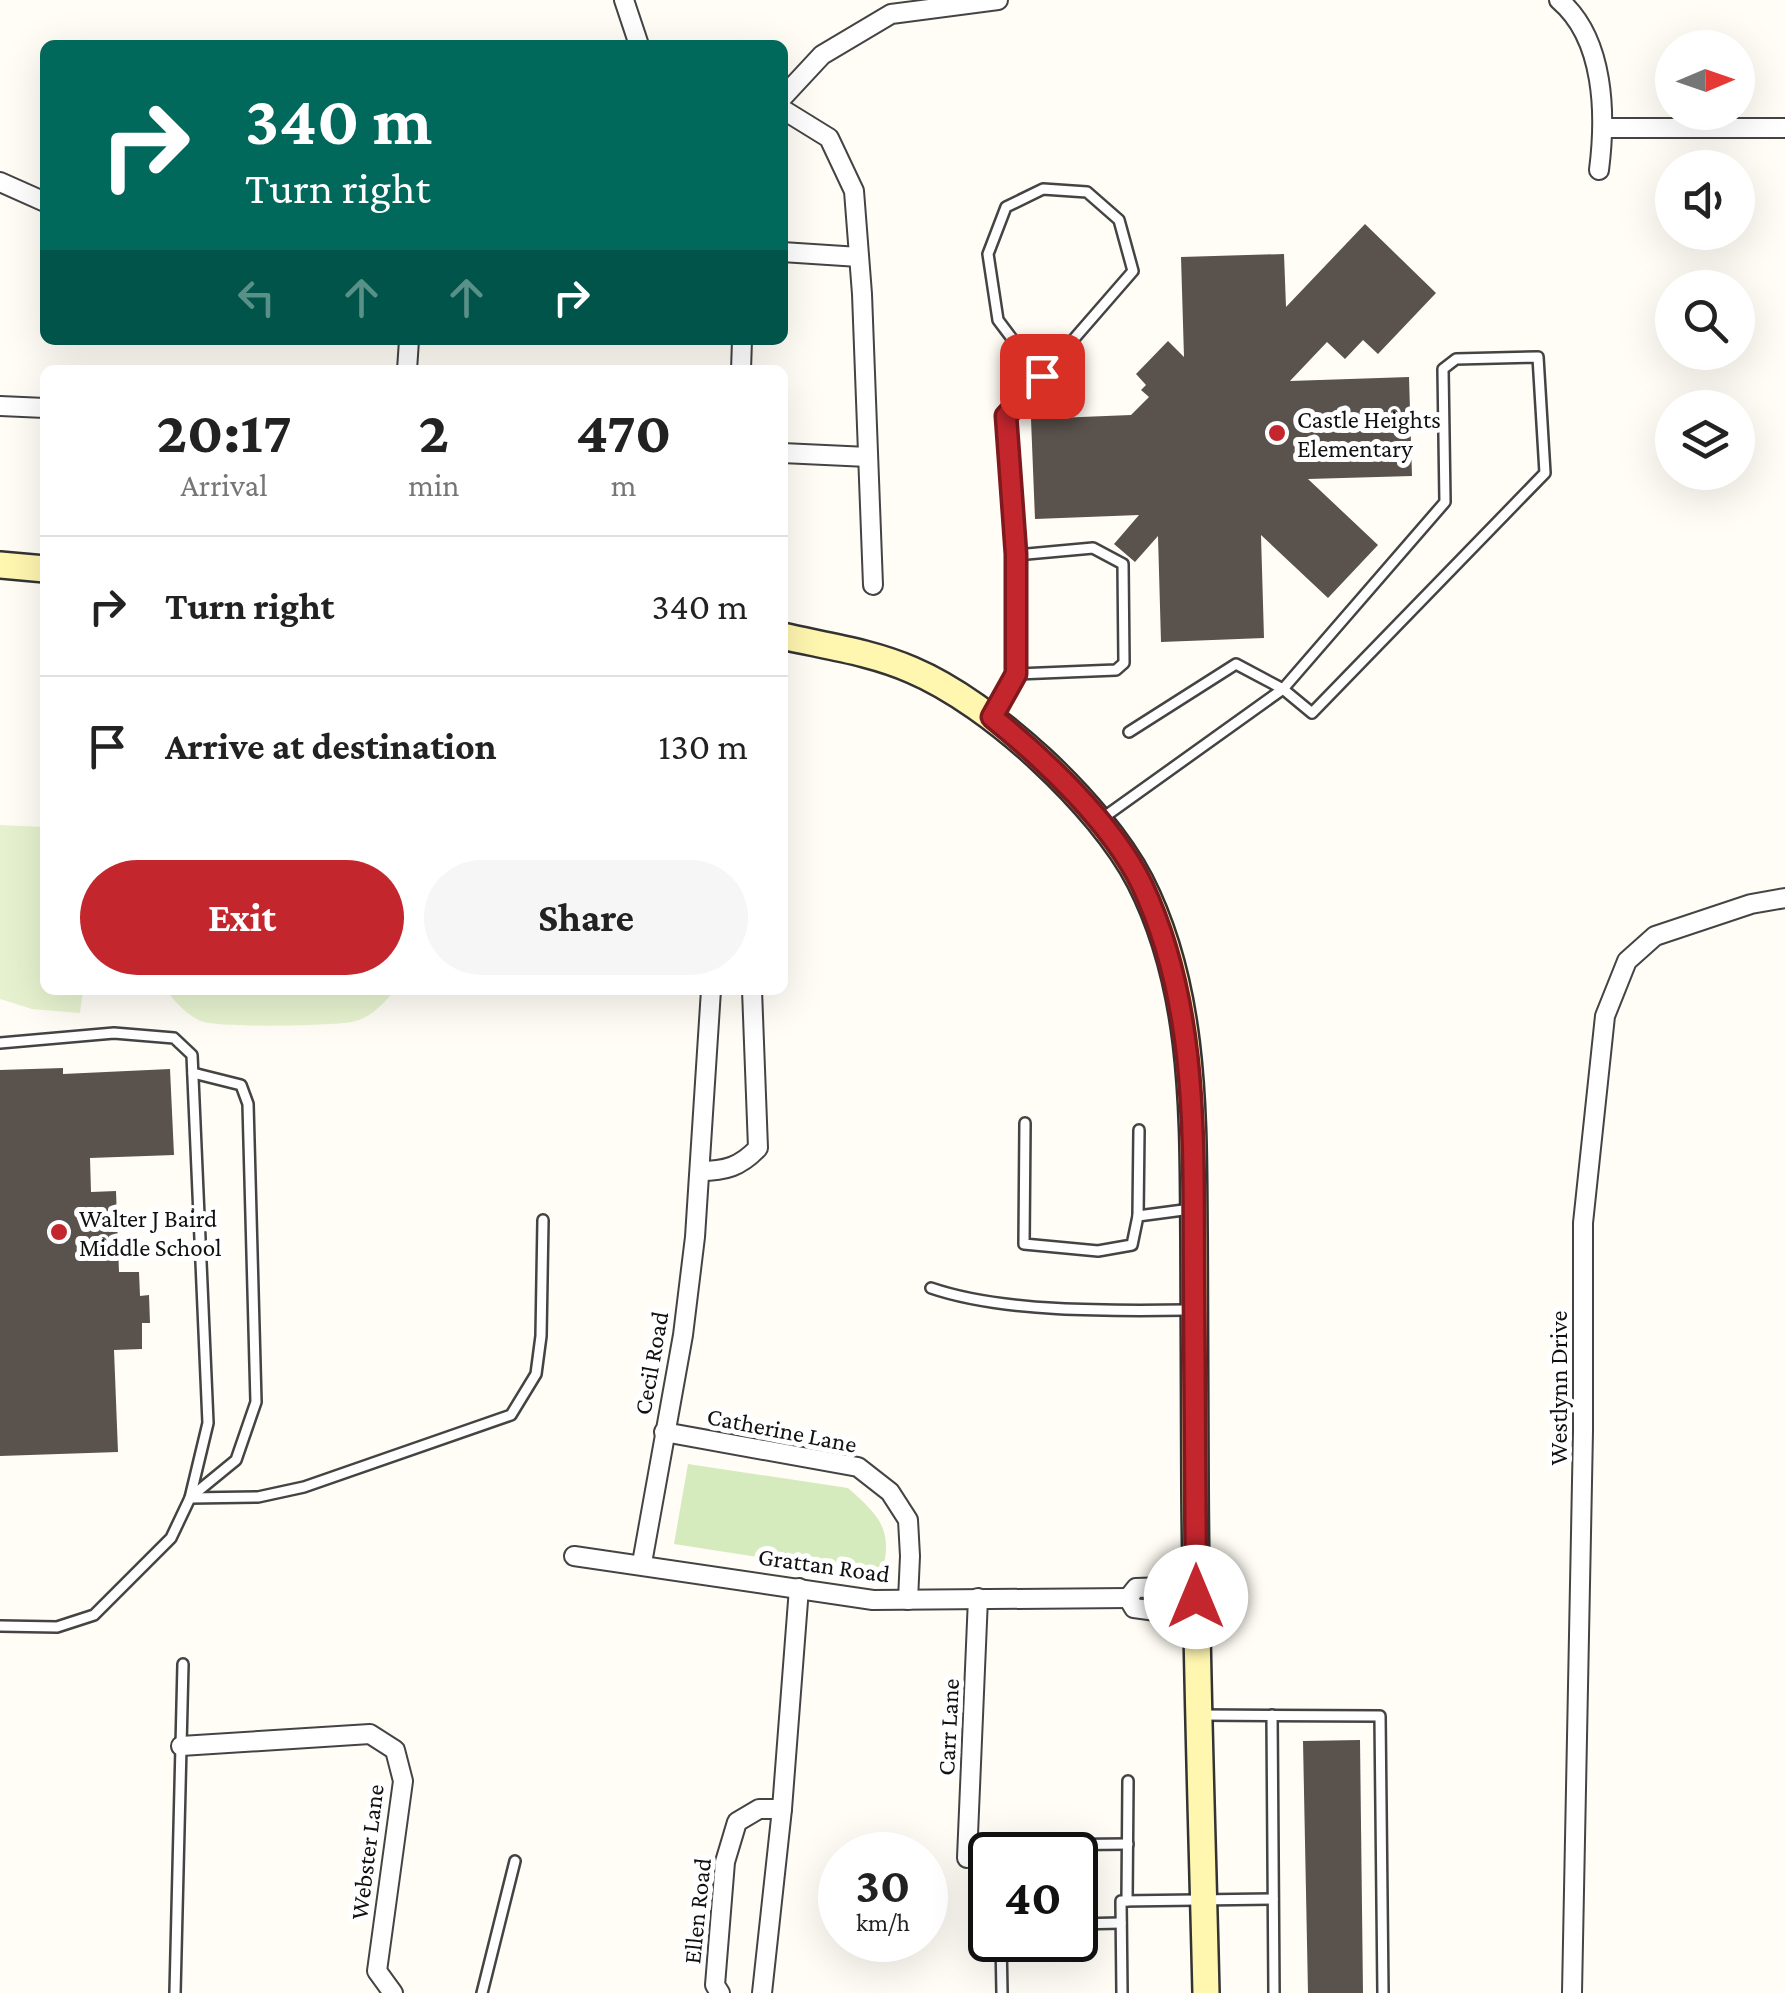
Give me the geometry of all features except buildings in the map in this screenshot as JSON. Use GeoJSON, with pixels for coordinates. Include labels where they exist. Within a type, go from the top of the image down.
{"type":"FeatureCollection","features":[{"type":"Feature","properties":{"kind":"street"},"geometry":{"type":"LineString","coordinates":[[624,0],[638,40]]}},
{"type":"Feature","properties":{"kind":"street"},"geometry":{"type":"LineString","coordinates":[[877,0],[879,21]]}},
{"type":"Feature","properties":{"kind":"street"},"geometry":{"type":"LineString","coordinates":[[788,91],[822,54],[891,14],[998,0]]}},
{"type":"Feature","properties":{"kind":"street"},"geometry":{"type":"LineString","coordinates":[[1559,0],[1591,44],[1604,128],[1599,170]]}},
{"type":"Feature","properties":{"kind":"street"},"geometry":{"type":"LineString","coordinates":[[788,114],[829,138],[854,190],[873,585]]}},
{"type":"Feature","properties":{"kind":"street"},"geometry":{"type":"LineString","coordinates":[[1604,128],[1785,128]]}},
{"type":"Feature","properties":{"kind":"street"},"geometry":{"type":"LineString","coordinates":[[0,182],[40,200]]}},
{"type":"Feature","properties":{"kind":"street"},"geometry":{"type":"LineString","coordinates":[[788,252],[859,257]]}},
{"type":"Feature","properties":{"kind":"street"},"geometry":{"type":"LineString","coordinates":[[0,406],[40,408]]}},
{"type":"Feature","properties":{"kind":"street"},"geometry":{"type":"LineString","coordinates":[[788,453],[868,457]]}},
{"type":"Feature","properties":{"kind":"street"},"geometry":{"type":"LineString","coordinates":[[0,565],[40,569]]}},
{"type":"Feature","properties":{"kind":"street"},"geometry":{"type":"LineString","coordinates":[[788,637],[874,656],[911,669],[944,684],[992,717],[1034,754],[1123,853],[1141,884],[1174,972],[1189,1064],[1194,1208],[1196,1597],[1206,1993]]}},
{"type":"Feature","properties":{"kind":"street","name":"Westlynn Drive"},"geometry":{"type":"LineString","coordinates":[[1572,1993],[1584,1430],[1583,1223],[1605,1016],[1627,961],[1655,936],[1750,904],[1785,898]]}},
{"type":"Feature","properties":{"kind":"street","name":"Cecil Road"},"geometry":{"type":"LineString","coordinates":[[642,1564],[683,1335],[700,1170],[712,995]]}},
{"type":"Feature","properties":{"kind":"street"},"geometry":{"type":"LineString","coordinates":[[700,1170],[720,1171],[743,1164],[758,1148],[752,995]]}},
{"type":"Feature","properties":{"kind":"street","name":"Catherine Lane"},"geometry":{"type":"LineString","coordinates":[[664,1432],[858,1467],[890,1492],[908,1520],[908,1600]]}},
{"type":"Feature","properties":{"kind":"street","name":"Grattan Road"},"geometry":{"type":"LineString","coordinates":[[574,1556],[874,1600],[1128,1598],[1134,1608],[1156,1612],[1196,1597]]}},
{"type":"Feature","properties":{"kind":"street"},"geometry":{"type":"LineString","coordinates":[[762,1993],[782,1809],[799,1588]]}},
{"type":"Feature","properties":{"kind":"street","name":"Carr Lane"},"geometry":{"type":"LineString","coordinates":[[967,1858],[978,1598]]}},
{"type":"Feature","properties":{"kind":"street","name":"Webster Lane"},"geometry":{"type":"LineString","coordinates":[[181,1746],[370,1734],[395,1750],[403,1781],[377,1971],[393,1993]]}},
{"type":"Feature","properties":{"kind":"street","name":"Ellen Road"},"geometry":{"type":"LineString","coordinates":[[720,1993],[715,1985],[724,1862],[737,1822],[759,1809],[782,1809]]}},
{"type":"Feature","properties":{"kind":"lane"},"geometry":{"type":"LineString","coordinates":[[992,717],[1016,674],[1016,554],[1006,416],[1042,376],[1133,272],[1119,220],[1087,192],[1043,188],[1006,206],[988,254],[998,320],[1042,376]]}},
{"type":"Feature","properties":{"kind":"lane"},"geometry":{"type":"LineString","coordinates":[[1097,822],[1283,689],[1444,502],[1443,369],[1456,359],[1538,357],[1545,473],[1312,713],[1283,689],[1236,664],[1129,732]]}},
{"type":"Feature","properties":{"kind":"lane"},"geometry":{"type":"LineString","coordinates":[[1016,554],[1093,548],[1123,564],[1124,662],[1116,670],[1016,674]]}},
{"type":"Feature","properties":{"kind":"lane"},"geometry":{"type":"LineString","coordinates":[[0,1043],[114,1032],[174,1038],[192,1055],[208,1424],[190,1498],[171,1538],[94,1615],[57,1627],[0,1626]]}},
{"type":"Feature","properties":{"kind":"lane"},"geometry":{"type":"LineString","coordinates":[[190,1498],[236,1460],[256,1402],[248,1104],[241,1084],[193,1073]]}},
{"type":"Feature","properties":{"kind":"lane"},"geometry":{"type":"LineString","coordinates":[[1025,1123],[1024,1244],[1098,1251],[1132,1246],[1138,1216],[1139,1130]]}},
{"type":"Feature","properties":{"kind":"lane"},"geometry":{"type":"LineString","coordinates":[[1138,1216],[1194,1208]]}},
{"type":"Feature","properties":{"kind":"lane"},"geometry":{"type":"LineString","coordinates":[[190,1498],[258,1496],[304,1487],[511,1416],[536,1374],[541,1336],[542,1220]]}},
{"type":"Feature","properties":{"kind":"lane"},"geometry":{"type":"LineString","coordinates":[[930,1288],[966,1300],[1126,1311],[1194,1310]]}},
{"type":"Feature","properties":{"kind":"lane"},"geometry":{"type":"LineString","coordinates":[[175,1993],[183,1664]]}},
{"type":"Feature","properties":{"kind":"lane"},"geometry":{"type":"LineString","coordinates":[[1198,1715],[1380,1716],[1383,1993]]}},
{"type":"Feature","properties":{"kind":"lane"},"geometry":{"type":"LineString","coordinates":[[1272,1716],[1274,1993]]}},
{"type":"Feature","properties":{"kind":"lane"},"geometry":{"type":"LineString","coordinates":[[1128,1781],[1128,1901]]}},
{"type":"Feature","properties":{"kind":"lane"},"geometry":{"type":"LineString","coordinates":[[1098,1844],[1128,1844]]}},
{"type":"Feature","properties":{"kind":"lane"},"geometry":{"type":"LineString","coordinates":[[482,1993],[515,1860]]}},
{"type":"Feature","properties":{"kind":"lane"},"geometry":{"type":"LineString","coordinates":[[1122,1993],[1121,1901],[1272,1899]]}},
{"type":"Feature","properties":{"kind":"lane"},"geometry":{"type":"LineString","coordinates":[[1098,1924],[1121,1923]]}},
{"type":"Feature","properties":{"kind":"lane"},"geometry":{"type":"LineString","coordinates":[[1001,1962],[1002,1993]]}},
{"type":"Feature","properties":{"kind":"green space"},"geometry":{"type":"Polygon","coordinates":[[[0,825],[40,827],[40,995],[82,995],[80,1013],[32,1009],[0,999],[0,825]]]}},
{"type":"Feature","properties":{"kind":"green space"},"geometry":{"type":"Polygon","coordinates":[[[170,995],[390,995],[364,1018],[340,1023],[229,1025],[201,1021],[170,995]]]}},
{"type":"Feature","properties":{"kind":"green space"},"geometry":{"type":"Polygon","coordinates":[[[688,1464],[848,1488],[882,1526],[886,1547],[881,1576],[674,1544],[688,1464]]]}},
{"type":"Feature","properties":{"kind":"place","name":"Castle Heights Elementary"},"geometry":{"type":"Point","coordinates":[1277,433]}},
{"type":"Feature","properties":{"kind":"place","name":"Walter J Baird Middle School"},"geometry":{"type":"Point","coordinates":[59,1232]}},
{"type":"Feature","properties":{"kind":"route"},"geometry":{"type":"LineString","coordinates":[[1042,376],[1006,416],[1016,554],[1016,674],[992,717],[1080,800],[1123,853],[1141,884],[1174,972],[1189,1064],[1194,1151],[1196,1597]]}}]}
